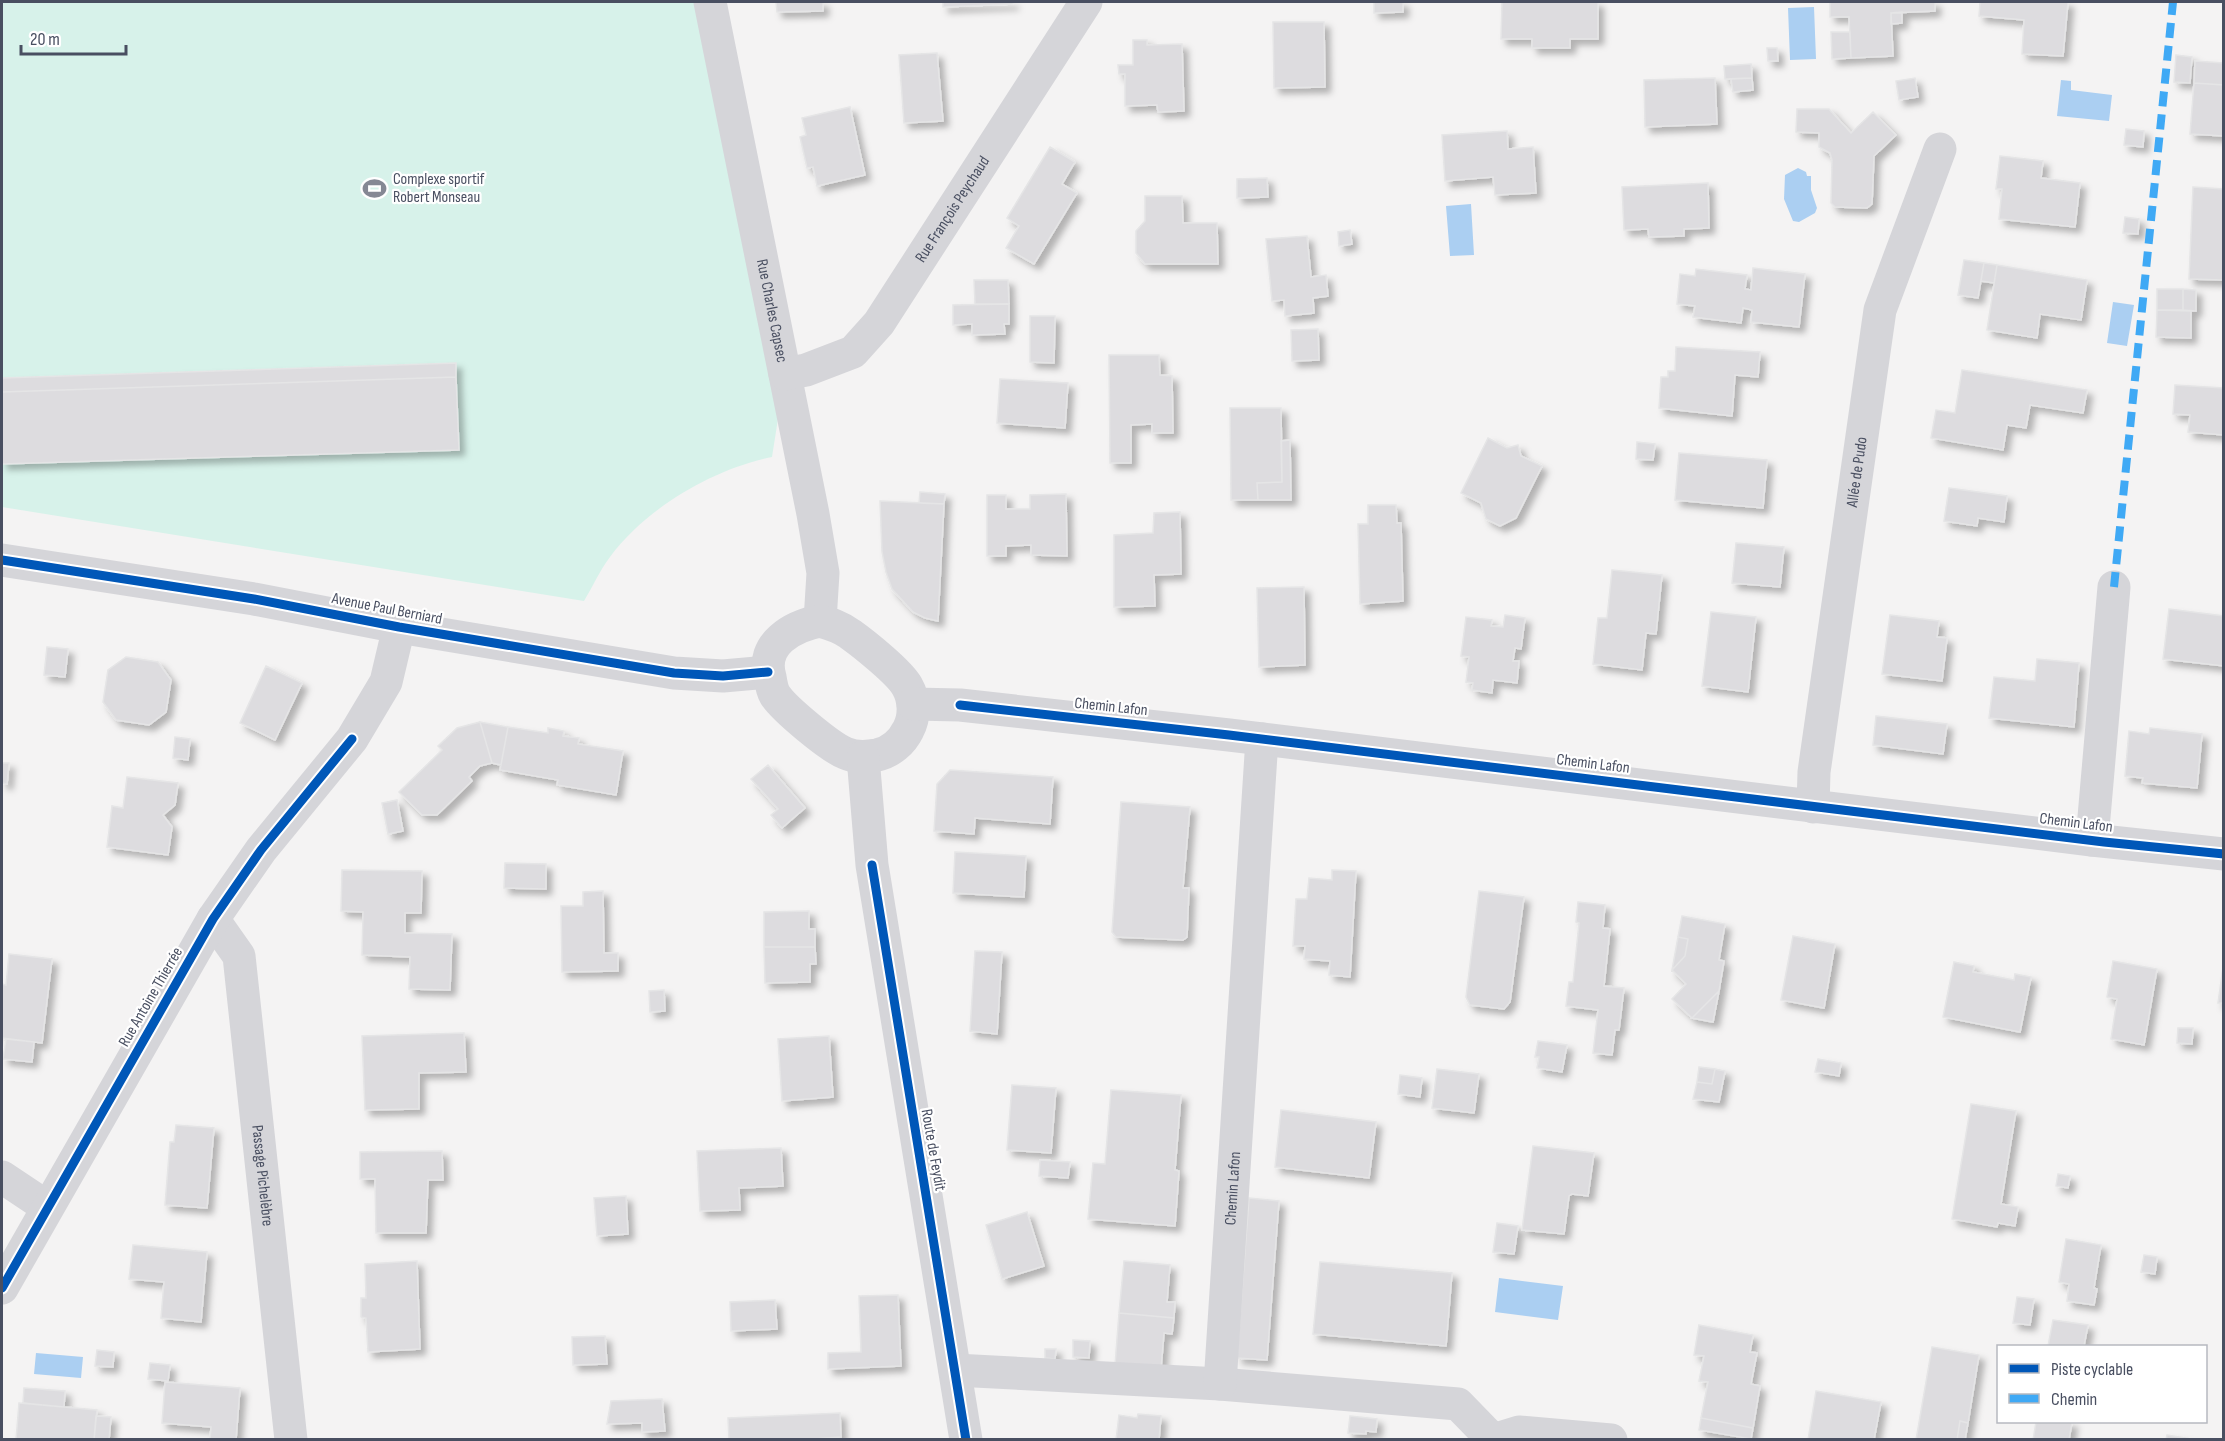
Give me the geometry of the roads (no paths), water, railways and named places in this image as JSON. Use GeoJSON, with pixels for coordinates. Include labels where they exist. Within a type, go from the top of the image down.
{"type":"FeatureCollection","features":[{"type":"Feature","properties":{"kind":"street","name":"Rue Charles Capsec"},"geometry":{"type":"LineString","coordinates":[[710,2],[823,573],[820,621]]}},
{"type":"Feature","properties":{"kind":"street","name":"Rue François Peychaud"},"geometry":{"type":"LineString","coordinates":[[785,374],[806,370],[854,352],[879,323],[1086,2]]}},
{"type":"Feature","properties":{"kind":"street","name":"Allée de Pudo"},"geometry":{"type":"LineString","coordinates":[[1813,807],[1814,772],[1880,310],[1940,149]]}},
{"type":"Feature","properties":{"kind":"street","name":"Avenue Paul Berniard"},"geometry":{"type":"LineString","coordinates":[[2,560],[254,599],[399,627],[674,673],[723,676],[768,672]]}},
{"type":"Feature","properties":{"kind":"street"},"geometry":{"type":"LineString","coordinates":[[2092,840],[2114,587]]}},
{"type":"Feature","properties":{"kind":"street"},"geometry":{"type":"LineString","coordinates":[[820,621],[835,625],[849,633],[907,686],[913,704],[912,723],[902,741],[880,754],[863,757],[847,754],[833,747],[775,694],[768,672],[768,660],[776,642],[790,630],[820,621]]}},
{"type":"Feature","properties":{"kind":"street","name":"Rue Antoine Thierrée"},"geometry":{"type":"LineString","coordinates":[[2,1288],[213,920],[261,850],[352,739],[386,682],[399,627]]}},
{"type":"Feature","properties":{"kind":"street","name":"Chemin Lafon"},"geometry":{"type":"LineString","coordinates":[[913,704],[960,705],[1262,739],[1813,807],[2223,854]]}},
{"type":"Feature","properties":{"kind":"street","name":"Chemin Lafon"},"geometry":{"type":"LineString","coordinates":[[1220,1384],[1262,739]]}},
{"type":"Feature","properties":{"kind":"street","name":"Route de Feydit"},"geometry":{"type":"LineString","coordinates":[[863,757],[872,865],[966,1440]]}},
{"type":"Feature","properties":{"kind":"street","name":"Passage Pichelèbre"},"geometry":{"type":"LineString","coordinates":[[213,920],[239,956],[291,1440]]}},
{"type":"Feature","properties":{"kind":"street"},"geometry":{"type":"LineString","coordinates":[[2,1177],[47,1207]]}},
{"type":"Feature","properties":{"kind":"street"},"geometry":{"type":"LineString","coordinates":[[955,1370],[1220,1384],[1458,1404],[1493,1440],[1519,1432],[1556,1438],[1611,1440]]}},
{"type":"Feature","properties":{"kind":"water"},"geometry":{"type":"Polygon","coordinates":[[[1814,7],[1816,59],[1790,60],[1788,8],[1814,7]]]}},
{"type":"Feature","properties":{"kind":"water"},"geometry":{"type":"Polygon","coordinates":[[[2061,80],[2071,81],[2071,90],[2112,95],[2109,121],[2057,116],[2061,80]]]}},
{"type":"Feature","properties":{"kind":"water"},"geometry":{"type":"Polygon","coordinates":[[[1798,168],[1806,172],[1807,176],[1811,176],[1811,190],[1817,208],[1815,213],[1799,222],[1793,221],[1784,199],[1785,175],[1798,168]]]}},
{"type":"Feature","properties":{"kind":"water"},"geometry":{"type":"Polygon","coordinates":[[[1471,204],[1474,255],[1450,256],[1446,206],[1471,204]]]}},
{"type":"Feature","properties":{"kind":"water"},"geometry":{"type":"Polygon","coordinates":[[[2113,302],[2134,305],[2127,346],[2107,343],[2113,302]]]}},
{"type":"Feature","properties":{"kind":"water"},"geometry":{"type":"Polygon","coordinates":[[[1499,1278],[1563,1286],[1558,1320],[1495,1312],[1499,1278]]]}},
{"type":"Feature","properties":{"kind":"water"},"geometry":{"type":"Polygon","coordinates":[[[36,1353],[83,1357],[81,1378],[34,1374],[36,1353]]]}},
{"type":"Feature","properties":{"kind":"place","name":"Complexe sportif Robert Monseau"},"geometry":{"type":"Point","coordinates":[375,188]}}]}
